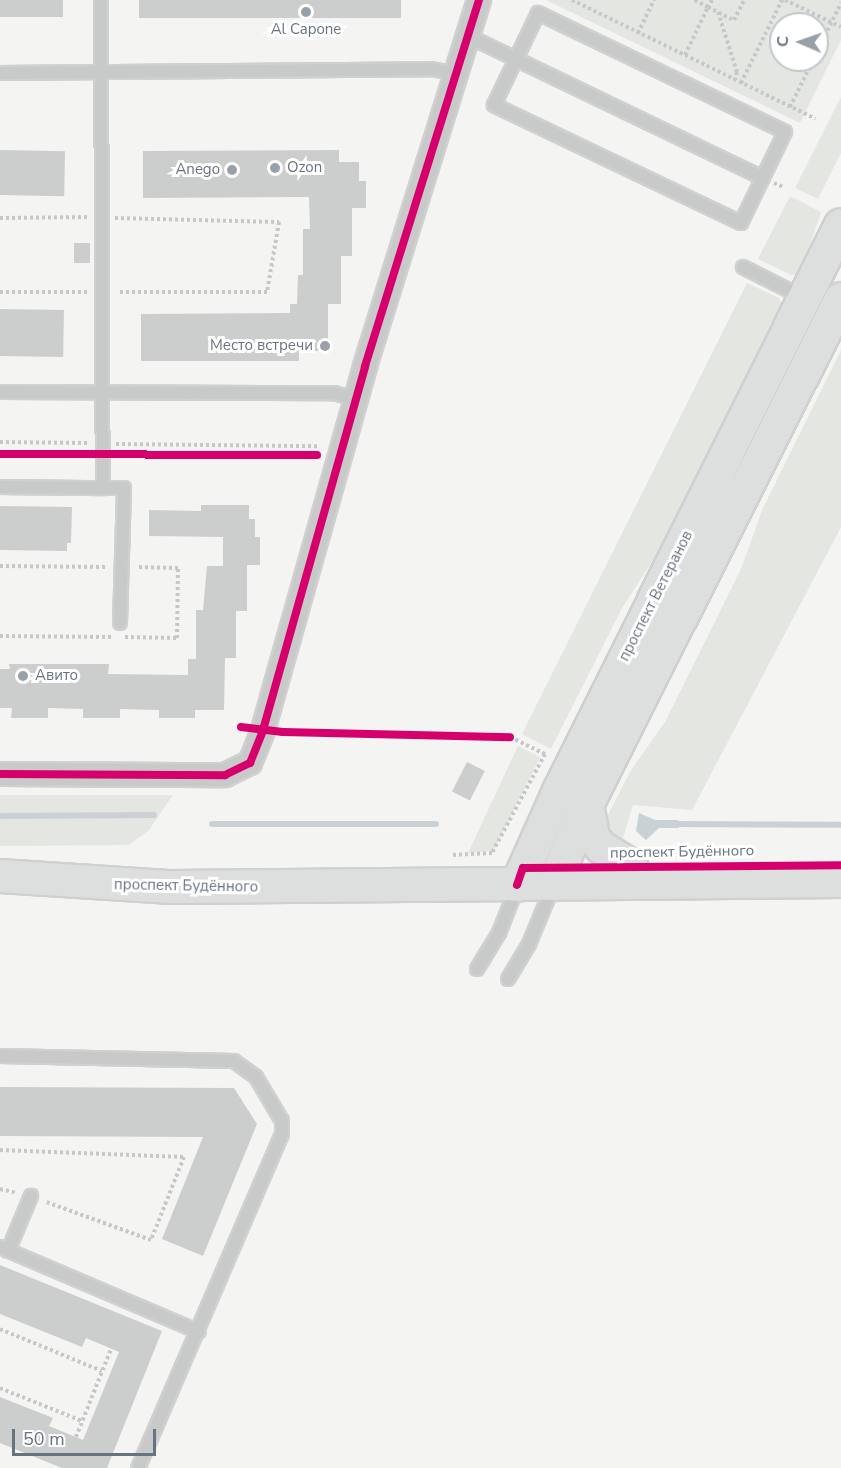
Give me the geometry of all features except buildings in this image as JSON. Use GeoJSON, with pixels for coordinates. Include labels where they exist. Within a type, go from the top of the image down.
{"type":"FeatureCollection","features":[{"type":"Feature","properties":{"kind":"main road","name":"проспект Ветеранов"},"geometry":{"type":"LineString","coordinates":[[520,877],[841,225]]}},
{"type":"Feature","properties":{"kind":"main road"},"geometry":{"type":"LineString","coordinates":[[557,876],[587,805],[841,299]]}},
{"type":"Feature","properties":{"kind":"main road"},"geometry":{"type":"LineString","coordinates":[[587,805],[591,830],[601,847],[632,867]]}},
{"type":"Feature","properties":{"kind":"main road","name":"проспект Будённого"},"geometry":{"type":"LineString","coordinates":[[557,876],[632,867],[841,865]]}},
{"type":"Feature","properties":{"kind":"main road","name":"проспект Будённого"},"geometry":{"type":"LineString","coordinates":[[0,867],[520,877]]}},
{"type":"Feature","properties":{"kind":"main road","name":"проспект Будённого"},"geometry":{"type":"LineString","coordinates":[[0,876],[124,886],[557,876],[841,881]]}},
{"type":"Feature","properties":{"kind":"street"},"geometry":{"type":"LineString","coordinates":[[0,774],[225,775],[243,770],[250,763],[263,730],[355,399],[479,0]]}},
{"type":"Feature","properties":{"kind":"lane"},"geometry":{"type":"LineString","coordinates":[[101,0],[103,488]]}},
{"type":"Feature","properties":{"kind":"lane"},"geometry":{"type":"LineString","coordinates":[[538,13],[785,132],[741,224],[494,105],[516,59],[538,13]]}},
{"type":"Feature","properties":{"kind":"lane"},"geometry":{"type":"LineString","coordinates":[[468,36],[763,178]]}},
{"type":"Feature","properties":{"kind":"lane"},"geometry":{"type":"LineString","coordinates":[[0,73],[100,74],[432,69],[456,74]]}},
{"type":"Feature","properties":{"kind":"lane"},"geometry":{"type":"LineString","coordinates":[[743,267],[805,298]]}},
{"type":"Feature","properties":{"kind":"lane"},"geometry":{"type":"LineString","coordinates":[[0,392],[334,393],[355,399]]}},
{"type":"Feature","properties":{"kind":"lane"},"geometry":{"type":"LineString","coordinates":[[0,487],[124,488],[120,623]]}},
{"type":"Feature","properties":{"kind":"lane"},"geometry":{"type":"LineString","coordinates":[[508,979],[529,944],[557,876]]}},
{"type":"Feature","properties":{"kind":"lane","name":"проспект Ветеранов"},"geometry":{"type":"LineString","coordinates":[[477,969],[499,933],[520,877]]}},
{"type":"Feature","properties":{"kind":"lane"},"geometry":{"type":"LineString","coordinates":[[0,1056],[234,1061],[256,1077],[282,1121],[282,1134],[199,1332],[138,1468]]}},
{"type":"Feature","properties":{"kind":"lane"},"geometry":{"type":"LineString","coordinates":[[31,1196],[4,1249],[199,1332]]}},
{"type":"Feature","properties":{"kind":"path"},"geometry":{"type":"LineString","coordinates":[[572,0],[816,119]]}},
{"type":"Feature","properties":{"kind":"path"},"geometry":{"type":"LineString","coordinates":[[578,3],[586,0]]}},
{"type":"Feature","properties":{"kind":"path"},"geometry":{"type":"LineString","coordinates":[[638,33],[654,0]]}},
{"type":"Feature","properties":{"kind":"path"},"geometry":{"type":"LineString","coordinates":[[694,0],[734,20],[744,0]]}},
{"type":"Feature","properties":{"kind":"path"},"geometry":{"type":"LineString","coordinates":[[685,55],[712,0]]}},
{"type":"Feature","properties":{"kind":"path"},"geometry":{"type":"LineString","coordinates":[[741,83],[783,0],[841,27]]}},
{"type":"Feature","properties":{"kind":"path"},"geometry":{"type":"LineString","coordinates":[[829,27],[841,3]]}},
{"type":"Feature","properties":{"kind":"path"},"geometry":{"type":"LineString","coordinates":[[718,12],[737,72],[735,80]]}},
{"type":"Feature","properties":{"kind":"path"},"geometry":{"type":"LineString","coordinates":[[790,107],[807,72]]}},
{"type":"Feature","properties":{"kind":"path"},"geometry":{"type":"LineString","coordinates":[[0,218],[101,217],[279,222],[267,292],[0,292]]}},
{"type":"Feature","properties":{"kind":"path"},"geometry":{"type":"LineString","coordinates":[[0,442],[320,446]]}},
{"type":"Feature","properties":{"kind":"path"},"geometry":{"type":"LineString","coordinates":[[150,455],[316,455]]}},
{"type":"Feature","properties":{"kind":"path"},"geometry":{"type":"LineString","coordinates":[[0,636],[177,638]]}},
{"type":"Feature","properties":{"kind":"path"},"geometry":{"type":"LineString","coordinates":[[284,732],[510,737],[545,754],[492,853],[451,855]]}},
{"type":"Feature","properties":{"kind":"path"},"geometry":{"type":"LineString","coordinates":[[0,1150],[184,1157],[151,1240],[31,1196]]}},
{"type":"Feature","properties":{"kind":"path"},"geometry":{"type":"LineString","coordinates":[[0,1329],[102,1371]]}},
{"type":"Feature","properties":{"kind":"path"},"geometry":{"type":"LineString","coordinates":[[76,1437],[111,1348]]}},
{"type":"Feature","properties":{"kind":"path"},"geometry":{"type":"LineString","coordinates":[[0,1388],[82,1421]]}},
{"type":"Feature","properties":{"kind":"shaded area"},"geometry":{"type":"Polygon","coordinates":[[[546,0],[841,0],[841,40],[829,64],[829,12],[769,12],[769,72],[825,72],[800,123],[546,0]]]}},
{"type":"Feature","properties":{"kind":"shaded area"},"geometry":{"type":"Polygon","coordinates":[[[841,97],[841,153],[818,199],[795,188],[841,97]]]}},
{"type":"Feature","properties":{"kind":"shaded area"},"geometry":{"type":"Polygon","coordinates":[[[790,196],[821,212],[800,275],[791,275],[758,259],[790,196]]]}},
{"type":"Feature","properties":{"kind":"shaded area"},"geometry":{"type":"Polygon","coordinates":[[[747,283],[779,298],[783,306],[668,537],[622,608],[551,749],[522,734],[747,283]]]}},
{"type":"Feature","properties":{"kind":"shaded area"},"geometry":{"type":"Polygon","coordinates":[[[841,350],[841,527],[692,810],[633,805],[623,838],[616,835],[607,824],[608,815],[631,770],[665,722],[741,569],[763,508],[841,350]]]}},
{"type":"Feature","properties":{"kind":"shaded area"},"geometry":{"type":"Polygon","coordinates":[[[518,746],[540,757],[496,846],[490,851],[468,853],[518,746]]]}},
{"type":"Feature","properties":{"kind":"shaded area"},"geometry":{"type":"Polygon","coordinates":[[[0,795],[173,795],[149,830],[129,845],[0,846],[0,795]]]}},
{"type":"Feature","properties":{"kind":"shaded area"},"geometry":{"type":"Polygon","coordinates":[[[639,813],[655,820],[678,820],[679,828],[659,828],[646,840],[636,831],[639,813]]]}},
{"type":"Feature","properties":{"kind":"waterway"},"geometry":{"type":"LineString","coordinates":[[0,816],[154,815]]}},
{"type":"Feature","properties":{"kind":"waterway"},"geometry":{"type":"LineString","coordinates":[[212,824],[436,824]]}},
{"type":"Feature","properties":{"kind":"waterway"},"geometry":{"type":"LineString","coordinates":[[674,824],[841,825]]}},
{"type":"Feature","properties":{"kind":"cycle path"},"geometry":{"type":"LineString","coordinates":[[0,774],[225,775],[250,763],[263,730],[365,366],[479,0]]}},
{"type":"Feature","properties":{"kind":"cycle path"},"geometry":{"type":"LineString","coordinates":[[0,454],[317,455]]}},
{"type":"Feature","properties":{"kind":"cycle path"},"geometry":{"type":"LineString","coordinates":[[241,727],[283,732],[510,737]]}},
{"type":"Feature","properties":{"kind":"cycle path"},"geometry":{"type":"LineString","coordinates":[[517,885],[523,868],[841,865]]}},
{"type":"Feature","properties":{"kind":"place","name":"Al Capone"},"geometry":{"type":"Point","coordinates":[306,12]}},
{"type":"Feature","properties":{"kind":"place","name":"Ozon"},"geometry":{"type":"Point","coordinates":[275,168]}},
{"type":"Feature","properties":{"kind":"place","name":"Anego"},"geometry":{"type":"Point","coordinates":[232,170]}},
{"type":"Feature","properties":{"kind":"place","name":"Место встречи"},"geometry":{"type":"Point","coordinates":[325,346]}},
{"type":"Feature","properties":{"kind":"place","name":"Авито"},"geometry":{"type":"Point","coordinates":[23,676]}}]}
